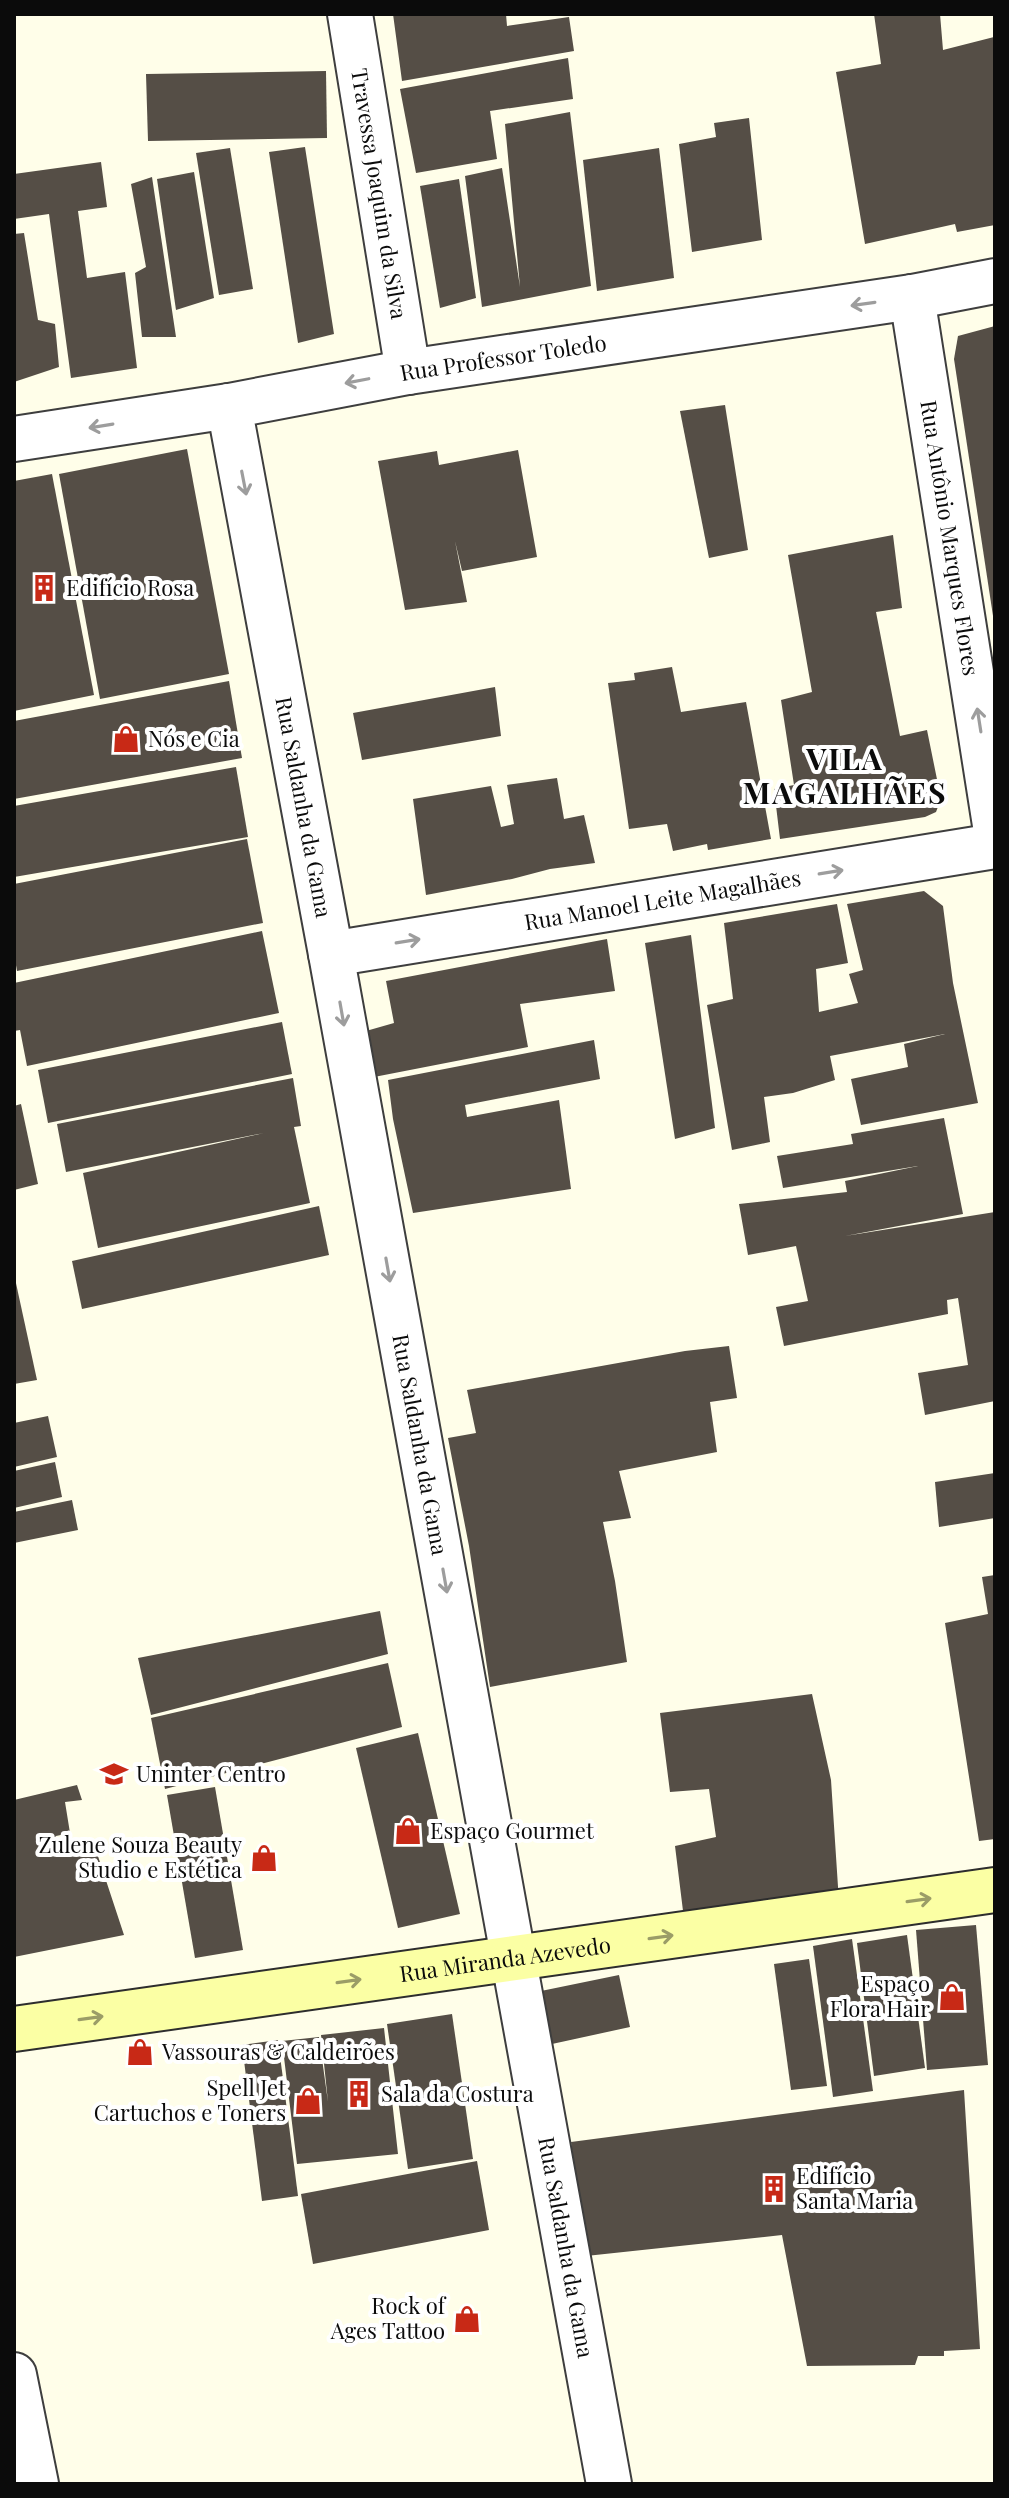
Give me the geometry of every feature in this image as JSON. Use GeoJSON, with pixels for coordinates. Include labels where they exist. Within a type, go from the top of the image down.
{"type":"FeatureCollection","features":[{"type":"Feature","properties":{"kind":"street","name":"Travessa Joaquim da Silva"},"geometry":{"type":"LineString","coordinates":[[350,14],[408,372]]}},
{"type":"Feature","properties":{"kind":"street","name":"Rua Professor Toledo"},"geometry":{"type":"LineString","coordinates":[[14,439],[229,406],[408,372],[912,297],[995,281]]}},
{"type":"Feature","properties":{"kind":"street","name":"Rua Antônio Marques Flores"},"geometry":{"type":"LineString","coordinates":[[912,297],[995,825]]}},
{"type":"Feature","properties":{"kind":"street","name":"Rua Saldanha da Gama"},"geometry":{"type":"LineString","coordinates":[[229,406],[609,2484]]}},
{"type":"Feature","properties":{"kind":"street","name":"Rua Manoel Leite Magalhães"},"geometry":{"type":"LineString","coordinates":[[331,954],[995,846]]}},
{"type":"Feature","properties":{"kind":"street","name":"Rua Miranda Azevedo"},"geometry":{"type":"LineString","coordinates":[[14,2029],[995,1890]]}},
{"type":"Feature","properties":{"kind":"street"},"geometry":{"type":"LineString","coordinates":[[14,2375],[36,2484]]}},
{"type":"Feature","properties":{"kind":"building"},"geometry":{"type":"Polygon","coordinates":[[[393,14],[506,14],[507,26],[569,17],[574,51],[402,81],[393,14]]]}},
{"type":"Feature","properties":{"kind":"building"},"geometry":{"type":"Polygon","coordinates":[[[874,14],[940,14],[943,50],[994,37],[995,225],[957,232],[955,224],[865,244],[836,72],[881,64],[874,14]]]}},
{"type":"Feature","properties":{"kind":"building"},"geometry":{"type":"Polygon","coordinates":[[[568,58],[573,99],[490,111],[497,159],[416,173],[400,89],[568,58]]]}},
{"type":"Feature","properties":{"kind":"building"},"geometry":{"type":"Polygon","coordinates":[[[326,71],[327,138],[148,141],[146,74],[326,71]]]}},
{"type":"Feature","properties":{"kind":"building"},"geometry":{"type":"Polygon","coordinates":[[[570,112],[591,286],[482,307],[465,176],[502,168],[520,287],[505,124],[570,112]]]}},
{"type":"Feature","properties":{"kind":"building"},"geometry":{"type":"Polygon","coordinates":[[[749,118],[762,240],[692,252],[679,144],[716,137],[714,123],[749,118]]]}},
{"type":"Feature","properties":{"kind":"building"},"geometry":{"type":"Polygon","coordinates":[[[305,147],[334,334],[298,343],[269,152],[305,147]]]}},
{"type":"Feature","properties":{"kind":"building"},"geometry":{"type":"Polygon","coordinates":[[[230,148],[253,289],[219,295],[196,153],[230,148]]]}},
{"type":"Feature","properties":{"kind":"building"},"geometry":{"type":"Polygon","coordinates":[[[659,148],[674,278],[597,291],[583,160],[659,148]]]}},
{"type":"Feature","properties":{"kind":"building"},"geometry":{"type":"Polygon","coordinates":[[[101,162],[107,207],[78,211],[87,278],[125,272],[137,368],[71,378],[49,214],[14,219],[14,174],[101,162]]]}},
{"type":"Feature","properties":{"kind":"building"},"geometry":{"type":"Polygon","coordinates":[[[194,172],[214,298],[176,310],[157,179],[194,172]]]}},
{"type":"Feature","properties":{"kind":"building"},"geometry":{"type":"Polygon","coordinates":[[[152,177],[176,337],[142,337],[135,273],[146,267],[131,184],[152,177]]]}},
{"type":"Feature","properties":{"kind":"building"},"geometry":{"type":"Polygon","coordinates":[[[459,179],[476,298],[440,308],[420,186],[459,179]]]}},
{"type":"Feature","properties":{"kind":"building"},"geometry":{"type":"Polygon","coordinates":[[[24,233],[38,320],[55,324],[59,367],[14,382],[14,234],[24,233]]]}},
{"type":"Feature","properties":{"kind":"building"},"geometry":{"type":"Polygon","coordinates":[[[995,326],[993,616],[954,359],[958,336],[995,326]]]}},
{"type":"Feature","properties":{"kind":"building"},"geometry":{"type":"Polygon","coordinates":[[[725,405],[748,550],[709,558],[680,411],[725,405]]]}},
{"type":"Feature","properties":{"kind":"building"},"geometry":{"type":"Polygon","coordinates":[[[187,449],[229,674],[100,699],[59,474],[187,449]]]}},
{"type":"Feature","properties":{"kind":"building"},"geometry":{"type":"Polygon","coordinates":[[[518,450],[537,557],[462,571],[455,541],[467,602],[405,610],[378,461],[437,451],[439,465],[518,450]]]}},
{"type":"Feature","properties":{"kind":"building","name":"Edifício Rosa"},"geometry":{"type":"Polygon","coordinates":[[[52,474],[94,695],[14,711],[14,481],[52,474]]]}},
{"type":"Feature","properties":{"kind":"building"},"geometry":{"type":"Polygon","coordinates":[[[893,535],[902,608],[876,612],[900,736],[927,730],[941,799],[936,812],[925,817],[780,839],[774,789],[794,785],[781,700],[812,692],[788,555],[893,535]]]}},
{"type":"Feature","properties":{"kind":"building"},"geometry":{"type":"Polygon","coordinates":[[[672,667],[681,712],[746,702],[771,839],[708,850],[707,844],[673,851],[667,824],[629,829],[608,683],[635,680],[634,673],[672,667]]]}},
{"type":"Feature","properties":{"kind":"building","name":"Nós e Cia"},"geometry":{"type":"Polygon","coordinates":[[[229,681],[242,758],[14,799],[14,721],[229,681]]]}},
{"type":"Feature","properties":{"kind":"building"},"geometry":{"type":"Polygon","coordinates":[[[495,687],[501,736],[362,760],[353,713],[495,687]]]}},
{"type":"Feature","properties":{"kind":"building"},"geometry":{"type":"Polygon","coordinates":[[[236,767],[248,837],[14,877],[14,806],[236,767]]]}},
{"type":"Feature","properties":{"kind":"building"},"geometry":{"type":"Polygon","coordinates":[[[557,778],[564,819],[584,815],[595,863],[550,869],[426,895],[413,799],[491,786],[501,827],[514,824],[507,785],[557,778]]]}},
{"type":"Feature","properties":{"kind":"building"},"geometry":{"type":"Polygon","coordinates":[[[247,839],[263,923],[17,971],[14,954],[14,884],[247,839]]]}},
{"type":"Feature","properties":{"kind":"building"},"geometry":{"type":"Polygon","coordinates":[[[924,891],[943,906],[953,983],[978,1103],[861,1125],[851,1079],[908,1067],[904,1044],[945,1034],[830,1056],[835,1080],[793,1093],[764,1097],[770,1142],[732,1150],[707,1005],[733,999],[724,923],[837,904],[848,963],[816,969],[819,1012],[858,1003],[849,974],[863,970],[847,904],[924,891]]]}},
{"type":"Feature","properties":{"kind":"building"},"geometry":{"type":"Polygon","coordinates":[[[262,931],[279,1013],[27,1066],[20,1030],[14,1031],[14,983],[262,931]]]}},
{"type":"Feature","properties":{"kind":"building"},"geometry":{"type":"Polygon","coordinates":[[[691,935],[715,1128],[675,1139],[645,943],[691,935]]]}},
{"type":"Feature","properties":{"kind":"building"},"geometry":{"type":"Polygon","coordinates":[[[607,939],[615,991],[520,1004],[528,1047],[374,1077],[366,1031],[394,1023],[386,981],[607,939]]]}},
{"type":"Feature","properties":{"kind":"building"},"geometry":{"type":"Polygon","coordinates":[[[282,1022],[292,1074],[48,1123],[38,1070],[282,1022]]]}},
{"type":"Feature","properties":{"kind":"building"},"geometry":{"type":"Polygon","coordinates":[[[594,1040],[600,1079],[465,1105],[467,1117],[559,1100],[571,1189],[413,1213],[388,1080],[594,1040]]]}},
{"type":"Feature","properties":{"kind":"building"},"geometry":{"type":"Polygon","coordinates":[[[293,1078],[301,1126],[294,1127],[310,1203],[98,1248],[83,1173],[264,1133],[66,1172],[57,1124],[293,1078]]]}},
{"type":"Feature","properties":{"kind":"building"},"geometry":{"type":"Polygon","coordinates":[[[21,1104],[38,1184],[14,1190],[14,1106],[21,1104]]]}},
{"type":"Feature","properties":{"kind":"building"},"geometry":{"type":"Polygon","coordinates":[[[944,1118],[963,1214],[845,1236],[995,1212],[995,1401],[925,1415],[918,1373],[968,1365],[958,1298],[947,1300],[948,1314],[784,1346],[776,1307],[808,1301],[796,1246],[748,1255],[739,1204],[847,1192],[845,1181],[918,1166],[783,1188],[777,1156],[853,1144],[851,1134],[944,1118]]]}},
{"type":"Feature","properties":{"kind":"building"},"geometry":{"type":"Polygon","coordinates":[[[319,1206],[329,1255],[82,1309],[72,1261],[319,1206]]]}},
{"type":"Feature","properties":{"kind":"building"},"geometry":{"type":"Polygon","coordinates":[[[14,1274],[37,1380],[14,1384],[14,1274]]]}},
{"type":"Feature","properties":{"kind":"building"},"geometry":{"type":"Polygon","coordinates":[[[729,1346],[737,1398],[710,1402],[717,1452],[619,1471],[631,1518],[603,1522],[627,1662],[490,1687],[469,1546],[448,1438],[476,1433],[467,1390],[729,1346]]]}},
{"type":"Feature","properties":{"kind":"building"},"geometry":{"type":"Polygon","coordinates":[[[48,1416],[57,1457],[14,1467],[14,1423],[48,1416]]]}},
{"type":"Feature","properties":{"kind":"building"},"geometry":{"type":"Polygon","coordinates":[[[55,1462],[62,1497],[14,1508],[14,1471],[55,1462]]]}},
{"type":"Feature","properties":{"kind":"building"},"geometry":{"type":"Polygon","coordinates":[[[995,1473],[995,1518],[939,1527],[935,1482],[995,1473]]]}},
{"type":"Feature","properties":{"kind":"building"},"geometry":{"type":"Polygon","coordinates":[[[72,1500],[78,1530],[14,1543],[14,1512],[72,1500]]]}},
{"type":"Feature","properties":{"kind":"building"},"geometry":{"type":"Polygon","coordinates":[[[995,1575],[995,1839],[979,1841],[945,1623],[988,1614],[982,1577],[995,1575]]]}},
{"type":"Feature","properties":{"kind":"building"},"geometry":{"type":"Polygon","coordinates":[[[380,1611],[388,1654],[151,1715],[138,1658],[380,1611]]]}},
{"type":"Feature","properties":{"kind":"building"},"geometry":{"type":"Polygon","coordinates":[[[388,1663],[402,1727],[165,1789],[151,1718],[388,1663]]]}},
{"type":"Feature","properties":{"kind":"building"},"geometry":{"type":"Polygon","coordinates":[[[812,1694],[831,1780],[839,1902],[684,1919],[675,1846],[716,1837],[709,1789],[670,1792],[660,1713],[812,1694]]]}},
{"type":"Feature","properties":{"kind":"building","name":"Espaço Gourmet"},"geometry":{"type":"Polygon","coordinates":[[[418,1733],[460,1914],[398,1928],[356,1748],[418,1733]]]}},
{"type":"Feature","properties":{"kind":"building"},"geometry":{"type":"Polygon","coordinates":[[[77,1785],[82,1800],[65,1802],[70,1833],[56,1836],[57,1848],[93,1841],[124,1935],[14,1957],[14,1800],[77,1785]]]}},
{"type":"Feature","properties":{"kind":"building"},"geometry":{"type":"Polygon","coordinates":[[[215,1787],[243,1950],[195,1958],[167,1795],[215,1787]]]}},
{"type":"Feature","properties":{"kind":"building","name":"Espaço Flora Hair"},"geometry":{"type":"Polygon","coordinates":[[[976,1925],[988,2065],[927,2070],[916,1930],[976,1925]]]}},
{"type":"Feature","properties":{"kind":"building"},"geometry":{"type":"Polygon","coordinates":[[[907,1935],[925,2068],[874,2076],[857,1943],[907,1935]]]}},
{"type":"Feature","properties":{"kind":"building"},"geometry":{"type":"Polygon","coordinates":[[[852,1939],[873,2091],[833,2097],[813,1946],[852,1939]]]}},
{"type":"Feature","properties":{"kind":"building"},"geometry":{"type":"Polygon","coordinates":[[[809,1959],[827,2086],[791,2090],[774,1964],[809,1959]]]}},
{"type":"Feature","properties":{"kind":"building"},"geometry":{"type":"Polygon","coordinates":[[[619,1975],[630,2027],[552,2044],[541,1991],[619,1975]]]}},
{"type":"Feature","properties":{"kind":"building"},"geometry":{"type":"Polygon","coordinates":[[[452,2014],[473,2159],[408,2169],[387,2024],[452,2014]]]}},
{"type":"Feature","properties":{"kind":"building","name":"Sala da Costura"},"geometry":{"type":"Polygon","coordinates":[[[384,2028],[398,2154],[297,2164],[282,2041],[319,2037],[328,2102],[321,2035],[384,2028]]]}},
{"type":"Feature","properties":{"kind":"building"},"geometry":{"type":"Polygon","coordinates":[[[278,2040],[298,2196],[262,2201],[242,2045],[278,2040]]]}},
{"type":"Feature","properties":{"kind":"building","name":"Edifício Santa Maria"},"geometry":{"type":"Polygon","coordinates":[[[964,2090],[980,2349],[944,2351],[944,2356],[918,2356],[915,2365],[807,2366],[782,2235],[586,2256],[571,2142],[964,2090]]]}},
{"type":"Feature","properties":{"kind":"building"},"geometry":{"type":"Polygon","coordinates":[[[477,2161],[489,2230],[313,2264],[301,2194],[477,2161]]]}},
{"type":"Feature","properties":{"kind":"place","name":"Edifício Rosa"},"geometry":{"type":"Point","coordinates":[44,588]}},
{"type":"Feature","properties":{"kind":"place","name":"Nós e Cia"},"geometry":{"type":"Point","coordinates":[126,739]}},
{"type":"Feature","properties":{"kind":"place","name":"Uninter Centro"},"geometry":{"type":"Point","coordinates":[114,1774]}},
{"type":"Feature","properties":{"kind":"place","name":"Espaço Gourmet"},"geometry":{"type":"Point","coordinates":[408,1831]}},
{"type":"Feature","properties":{"kind":"place","name":"Zulene Souza Beauty Studio e Estética"},"geometry":{"type":"Point","coordinates":[264,1858]}},
{"type":"Feature","properties":{"kind":"place","name":"Espaço Flora Hair"},"geometry":{"type":"Point","coordinates":[952,1997]}},
{"type":"Feature","properties":{"kind":"place","name":"Vassouras & Caldeirões"},"geometry":{"type":"Point","coordinates":[140,2052]}},
{"type":"Feature","properties":{"kind":"place","name":"Sala da Costura"},"geometry":{"type":"Point","coordinates":[359,2094]}},
{"type":"Feature","properties":{"kind":"place","name":"Spell Jet Cartuchos e Toners"},"geometry":{"type":"Point","coordinates":[308,2101]}},
{"type":"Feature","properties":{"kind":"place","name":"Edifício Santa Maria"},"geometry":{"type":"Point","coordinates":[774,2189]}},
{"type":"Feature","properties":{"kind":"place","name":"Rock of Ages Tattoo"},"geometry":{"type":"Point","coordinates":[467,2319]}},
{"type":"Feature","properties":{"kind":"district","name":"VILA MAGALHÃES"},"geometry":{"type":"Point","coordinates":[845,777]}}]}
